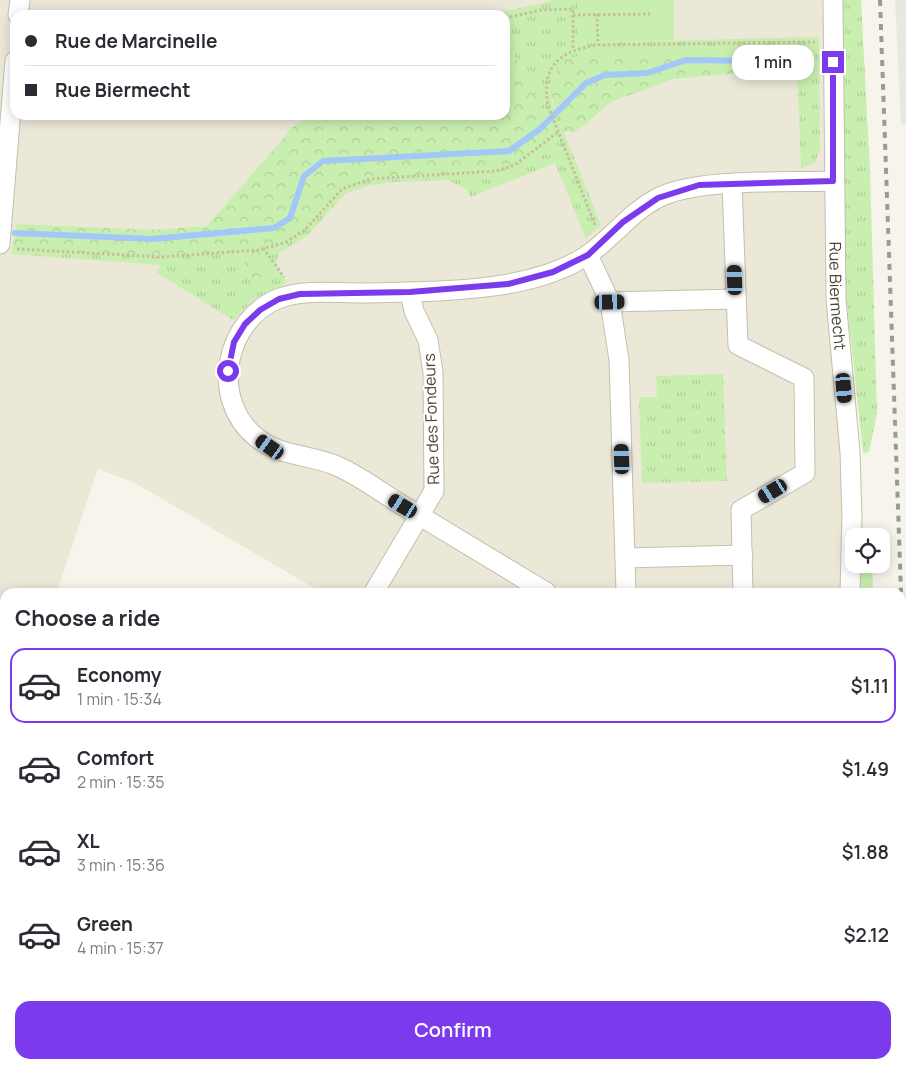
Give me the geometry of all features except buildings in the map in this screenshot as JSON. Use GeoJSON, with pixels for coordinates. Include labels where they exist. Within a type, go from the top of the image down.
{"type":"FeatureCollection","features":[{"type":"Feature","properties":{"kind":"street","name":"Rue Biermecht"},"geometry":{"type":"LineString","coordinates":[[832,0],[836,299],[850,452],[852,517],[850,588]]}},
{"type":"Feature","properties":{"kind":"street"},"geometry":{"type":"LineString","coordinates":[[6,246],[12,120]]}},
{"type":"Feature","properties":{"kind":"street"},"geometry":{"type":"LineString","coordinates":[[539,588],[336,466],[270,447],[254,435],[241,419],[232,401],[228,381],[228,361],[234,342],[245,324],[260,310],[279,299],[294,295],[410,292],[508,284],[553,272],[588,255],[623,222],[658,198],[699,185],[833,181]]}},
{"type":"Feature","properties":{"kind":"street"},"geometry":{"type":"LineString","coordinates":[[732,184],[738,345],[804,378],[805,472],[741,510],[743,588]]}},
{"type":"Feature","properties":{"kind":"street"},"geometry":{"type":"LineString","coordinates":[[588,255],[610,302],[619,360],[626,588]]}},
{"type":"Feature","properties":{"kind":"street","name":"Rue des Fondeurs"},"geometry":{"type":"LineString","coordinates":[[376,588],[434,491],[433,372],[428,340],[414,311],[410,292]]}},
{"type":"Feature","properties":{"kind":"street"},"geometry":{"type":"LineString","coordinates":[[610,302],[736,299]]}},
{"type":"Feature","properties":{"kind":"street"},"geometry":{"type":"LineString","coordinates":[[625,558],[743,555]]}},
{"type":"Feature","properties":{"kind":"path"},"geometry":{"type":"LineString","coordinates":[[510,17],[542,10],[574,9],[574,50]]}},
{"type":"Feature","properties":{"kind":"path"},"geometry":{"type":"LineString","coordinates":[[574,14],[650,14]]}},
{"type":"Feature","properties":{"kind":"path"},"geometry":{"type":"LineString","coordinates":[[597,14],[598,45]]}},
{"type":"Feature","properties":{"kind":"path"},"geometry":{"type":"LineString","coordinates":[[602,242],[548,106],[545,91],[549,70],[561,56],[574,50],[598,45],[833,42]]}},
{"type":"Feature","properties":{"kind":"path"},"geometry":{"type":"LineString","coordinates":[[6,246],[161,257],[263,248],[286,242],[305,230],[342,189],[370,179],[496,171],[515,165],[558,132]]}},
{"type":"Feature","properties":{"kind":"path"},"geometry":{"type":"LineString","coordinates":[[263,248],[294,295]]}},
{"type":"Feature","properties":{"kind":"shaded area"},"geometry":{"type":"Polygon","coordinates":[[[0,0],[833,0],[848,528],[845,528],[845,573],[849,573],[850,588],[314,588],[135,483],[98,469],[58,588],[0,588],[0,0]]]}},
{"type":"Feature","properties":{"kind":"shaded area"},"geometry":{"type":"Polygon","coordinates":[[[895,0],[906,0],[906,124],[901,124],[895,0]]]}},
{"type":"Feature","properties":{"kind":"green space"},"geometry":{"type":"Polygon","coordinates":[[[555,0],[577,0],[578,43],[819,37],[820,150],[815,162],[801,168],[797,63],[786,62],[771,67],[767,54],[551,100],[601,225],[586,239],[555,163],[471,197],[466,189],[447,180],[393,182],[368,186],[346,193],[308,235],[280,252],[276,263],[287,283],[252,301],[233,320],[157,273],[160,265],[11,254],[12,249],[161,257],[240,251],[254,288],[259,250],[286,242],[305,230],[342,189],[370,179],[496,171],[515,165],[552,136],[538,101],[510,46],[510,10],[555,0]]]}},
{"type":"Feature","properties":{"kind":"green space"},"geometry":{"type":"Polygon","coordinates":[[[577,0],[674,0],[674,40],[577,43],[577,0]]]}},
{"type":"Feature","properties":{"kind":"green space"},"geometry":{"type":"Polygon","coordinates":[[[841,0],[861,0],[870,170],[877,413],[869,452],[863,453],[846,296],[841,0]]]}},
{"type":"Feature","properties":{"kind":"green space"},"geometry":{"type":"Polygon","coordinates":[[[510,46],[538,101],[552,136],[515,165],[496,171],[370,179],[342,189],[305,230],[286,242],[259,250],[269,281],[254,288],[240,251],[161,257],[12,249],[17,224],[152,230],[207,226],[293,127],[304,120],[510,120],[510,46]]]}},
{"type":"Feature","properties":{"kind":"green space"},"geometry":{"type":"Polygon","coordinates":[[[592,52],[767,54],[771,67],[742,73],[673,79],[611,102],[576,132],[563,131],[554,103],[554,79],[563,60],[592,52]]]}},
{"type":"Feature","properties":{"kind":"green space"},"geometry":{"type":"Polygon","coordinates":[[[723,374],[727,481],[642,483],[639,397],[657,397],[656,376],[723,374]]]}},
{"type":"Feature","properties":{"kind":"green space"},"geometry":{"type":"Polygon","coordinates":[[[859,573],[872,573],[873,588],[857,588],[859,573]]]}},
{"type":"Feature","properties":{"kind":"waterway"},"geometry":{"type":"LineString","coordinates":[[15,233],[152,239],[274,228],[290,218],[304,176],[323,161],[509,151],[540,129],[586,83],[605,75],[647,73],[686,60],[768,61],[777,58]]}},
{"type":"Feature","properties":{"kind":"railway"},"geometry":{"type":"LineString","coordinates":[[880,0],[901,588]]}},
{"type":"Feature","properties":{"kind":"route"},"geometry":{"type":"LineString","coordinates":[[228,371],[228,361],[234,342],[245,324],[260,310],[279,299],[300,294],[410,292],[508,284],[553,272],[588,255],[623,222],[658,198],[699,185],[833,181],[833,62]]}}]}
